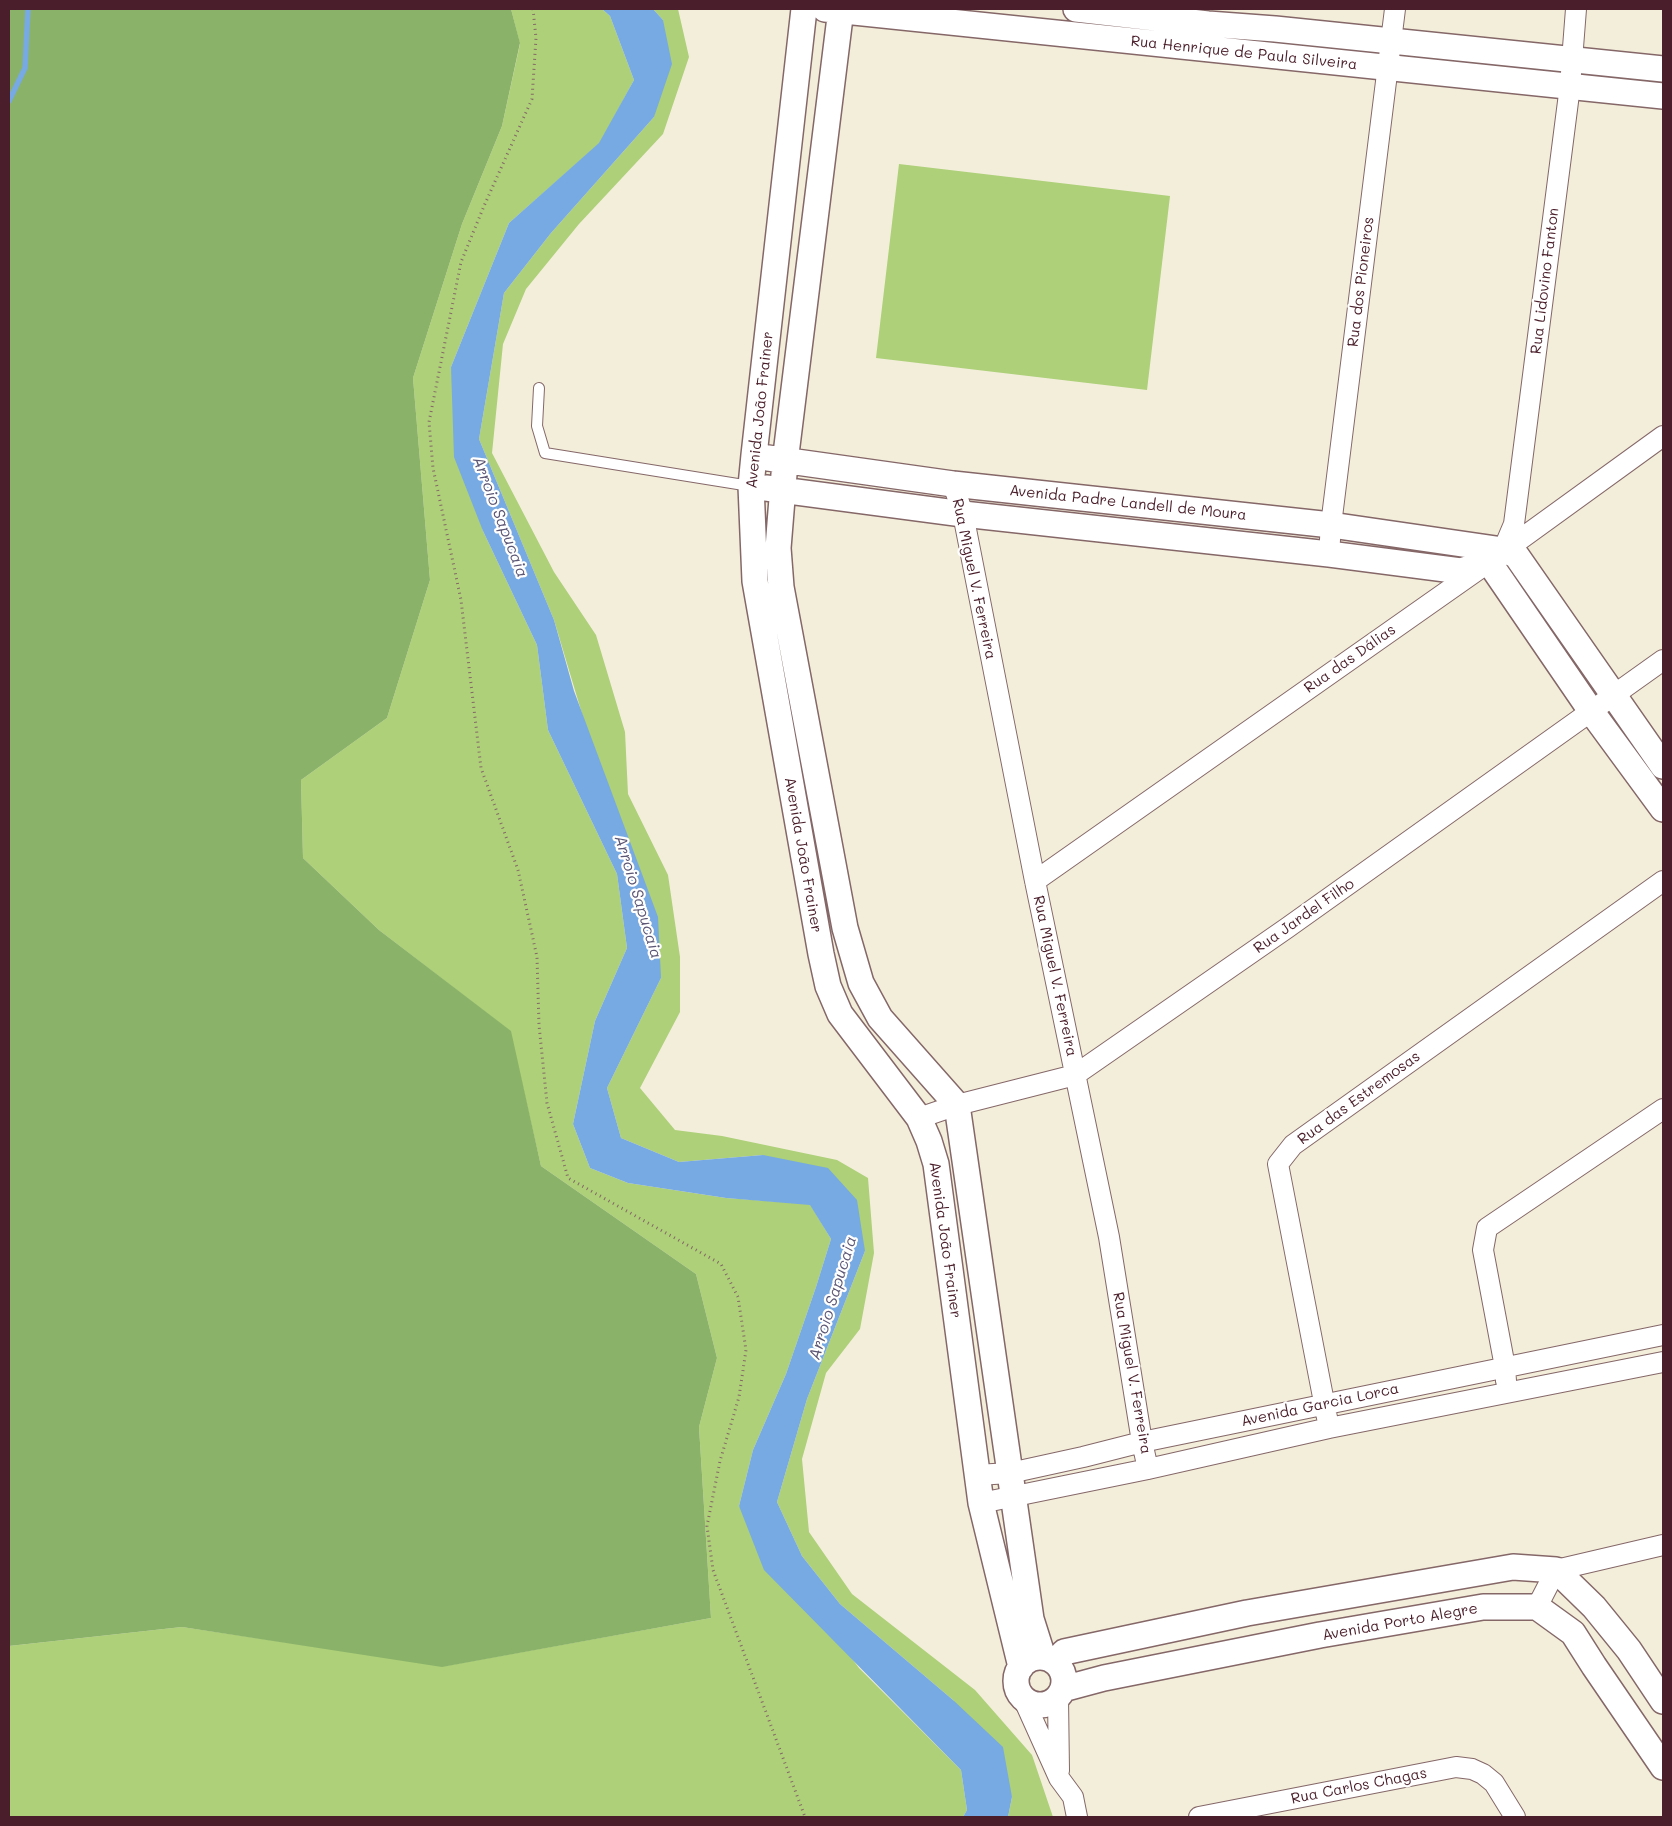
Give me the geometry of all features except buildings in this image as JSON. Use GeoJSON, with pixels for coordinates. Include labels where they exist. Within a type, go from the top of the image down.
{"type":"FeatureCollection","features":[{"type":"Feature","properties":{"kind":"street","name":"Avenida João Frainer"},"geometry":{"type":"LineString","coordinates":[[804,9],[751,486],[755,581],[828,986],[840,1014],[919,1118],[929,1141],[936,1164],[981,1503],[1040,1662]]}},
{"type":"Feature","properties":{"kind":"street","name":"Avenida João Frainer"},"geometry":{"type":"LineString","coordinates":[[835,9],[784,462],[778,548],[781,586],[845,928],[861,983],[880,1018],[957,1104],[1012,1498],[1030,1619],[1040,1662]]}},
{"type":"Feature","properties":{"kind":"street","name":"Rua Henrique de Paula Silveira"},"geometry":{"type":"LineString","coordinates":[[835,9],[1663,96]]}},
{"type":"Feature","properties":{"kind":"street","name":"Rua Henrique de Paula Silveira"},"geometry":{"type":"LineString","coordinates":[[1076,9],[1209,16],[1275,29],[1663,69]]}},
{"type":"Feature","properties":{"kind":"street","name":"Rua dos Pioneiros"},"geometry":{"type":"LineString","coordinates":[[1329,554],[1331,525],[1395,9]]}},
{"type":"Feature","properties":{"kind":"street","name":"Rua Lidovino Fanton"},"geometry":{"type":"LineString","coordinates":[[1496,556],[1514,524],[1570,86],[1576,9]]}},
{"type":"Feature","properties":{"kind":"street"},"geometry":{"type":"LineString","coordinates":[[1204,48],[1209,16]]}},
{"type":"Feature","properties":{"kind":"street"},"geometry":{"type":"LineString","coordinates":[[1272,56],[1275,29]]}},
{"type":"Feature","properties":{"kind":"street","name":"Rua das Dálias"},"geometry":{"type":"LineString","coordinates":[[1035,881],[1663,436]]}},
{"type":"Feature","properties":{"kind":"street","name":"Avenida Padre Landell de Moura"},"geometry":{"type":"LineString","coordinates":[[754,455],[784,462],[953,484],[1331,525],[1496,556]]}},
{"type":"Feature","properties":{"kind":"street","name":"Rua Miguel V. Ferreira"},"geometry":{"type":"LineString","coordinates":[[953,484],[963,514],[1035,881],[1109,1237],[1148,1469]]}},
{"type":"Feature","properties":{"kind":"street","name":"Avenida Padre Landell de Moura"},"geometry":{"type":"LineString","coordinates":[[751,486],[963,514],[1329,554],[1461,571],[1496,556]]}},
{"type":"Feature","properties":{"kind":"street"},"geometry":{"type":"LineString","coordinates":[[1663,766],[1516,555],[1496,556],[1592,710],[1663,809]]}},
{"type":"Feature","properties":{"kind":"street","name":"Rua Jardel Filho"},"geometry":{"type":"LineString","coordinates":[[919,1118],[957,1104],[1075,1075],[1152,1024],[1663,660]]}},
{"type":"Feature","properties":{"kind":"street","name":"Rua das Estremosas"},"geometry":{"type":"LineString","coordinates":[[1329,1428],[1278,1164],[1293,1145],[1663,881]]}},
{"type":"Feature","properties":{"kind":"street"},"geometry":{"type":"LineString","coordinates":[[1506,1392],[1506,1367],[1484,1250],[1487,1228],[1663,1109]]}},
{"type":"Feature","properties":{"kind":"street","name":"Avenida Garcia Lorca"},"geometry":{"type":"LineString","coordinates":[[977,1475],[1010,1473],[1142,1442],[1663,1335]]}},
{"type":"Feature","properties":{"kind":"street","name":"Avenida Garcia Lorca"},"geometry":{"type":"LineString","coordinates":[[981,1503],[1148,1469],[1329,1428],[1663,1362]]}},
{"type":"Feature","properties":{"kind":"street"},"geometry":{"type":"LineString","coordinates":[[1078,1817],[1073,1797],[1059,1778],[1016,1685],[1018,1672],[1064,1652],[1247,1613],[1513,1567],[1556,1570],[1663,1545]]}},
{"type":"Feature","properties":{"kind":"street"},"geometry":{"type":"LineString","coordinates":[[1556,1570],[1537,1607],[1573,1632],[1663,1767]]}},
{"type":"Feature","properties":{"kind":"street"},"geometry":{"type":"LineString","coordinates":[[1556,1570],[1594,1607],[1630,1650],[1663,1701]]}},
{"type":"Feature","properties":{"kind":"street","name":"Avenida Porto Alegre"},"geometry":{"type":"LineString","coordinates":[[1060,1693],[1104,1678],[1329,1634],[1483,1607],[1537,1607]]}},
{"type":"Feature","properties":{"kind":"street"},"geometry":{"type":"LineString","coordinates":[[1040,1662],[1063,1674],[1060,1693],[1059,1778]]}},
{"type":"Feature","properties":{"kind":"street"},"geometry":{"type":"LineString","coordinates":[[1023,1698],[1030,1703],[1042,1705],[1048,1704],[1060,1693]]}},
{"type":"Feature","properties":{"kind":"street","name":"Rua Carlos Chagas"},"geometry":{"type":"LineString","coordinates":[[1199,1817],[1456,1767],[1472,1769],[1483,1774],[1494,1783],[1510,1809]]}},
{"type":"Feature","properties":{"kind":"lane"},"geometry":{"type":"LineString","coordinates":[[539,388],[537,426],[545,453],[751,486]]}},
{"type":"Feature","properties":{"kind":"path"},"geometry":{"type":"LineString","coordinates":[[533,9],[536,38],[532,100],[461,262],[429,422],[433,468],[461,600],[481,768],[518,870],[537,957],[539,1025],[547,1103],[568,1178],[720,1264],[738,1297],[746,1350],[739,1397],[720,1461],[707,1526],[713,1570],[805,1817]]}},
{"type":"Feature","properties":{"kind":"green space"},"geometry":{"type":"Polygon","coordinates":[[[9,9],[511,9],[520,43],[502,126],[462,224],[413,378],[430,580],[387,718],[301,780],[303,858],[379,930],[511,1031],[541,1166],[696,1274],[717,1358],[699,1427],[711,1618],[442,1667],[182,1627],[9,1646],[9,9]]]}},
{"type":"Feature","properties":{"kind":"green space"},"geometry":{"type":"Polygon","coordinates":[[[511,9],[602,9],[610,16],[634,80],[600,143],[509,223],[451,367],[483,531],[537,645],[548,730],[617,874],[627,948],[595,1021],[573,1124],[590,1168],[628,1183],[726,1198],[810,1204],[831,1239],[786,1374],[753,1450],[739,1506],[859,1668],[961,1770],[967,1810],[963,1817],[9,1817],[9,1646],[182,1627],[445,1666],[711,1618],[699,1427],[717,1358],[696,1274],[541,1166],[510,1031],[379,930],[303,858],[301,780],[387,718],[430,580],[413,378],[462,224],[502,126],[520,44],[511,9]]]}},
{"type":"Feature","properties":{"kind":"green space"},"geometry":{"type":"Polygon","coordinates":[[[653,9],[678,9],[689,57],[663,134],[579,224],[526,289],[503,344],[492,453],[554,572],[596,635],[625,732],[628,794],[668,875],[680,957],[680,1012],[640,1088],[675,1130],[722,1136],[837,1160],[868,1178],[874,1253],[860,1329],[826,1373],[802,1459],[809,1532],[852,1594],[975,1690],[1032,1755],[1053,1817],[1008,1817],[1012,1797],[953,1700],[840,1604],[802,1556],[777,1502],[807,1399],[865,1251],[763,1155],[679,1162],[621,1138],[607,1088],[661,978],[554,620],[479,439],[504,293],[551,233],[654,117],[663,20],[653,9]]]}},
{"type":"Feature","properties":{"kind":"green space"},"geometry":{"type":"Polygon","coordinates":[[[899,164],[1170,196],[1147,390],[876,358],[899,164]]]}},
{"type":"Feature","properties":{"kind":"water","name":"Arroio Sapucaia"},"geometry":{"type":"Polygon","coordinates":[[[602,9],[653,9],[663,20],[672,64],[654,117],[551,233],[504,293],[479,439],[554,620],[574,691],[658,917],[661,978],[607,1088],[621,1138],[679,1162],[763,1155],[828,1168],[857,1200],[865,1251],[807,1399],[777,1502],[802,1556],[840,1604],[953,1700],[1003,1747],[1012,1797],[1008,1817],[963,1817],[967,1810],[961,1770],[764,1570],[739,1506],[753,1450],[786,1374],[831,1239],[810,1205],[726,1198],[628,1183],[590,1168],[573,1124],[595,1021],[627,948],[617,874],[548,730],[537,645],[483,531],[454,457],[451,367],[509,223],[599,143],[634,80],[610,16],[602,9]]]}},
{"type":"Feature","properties":{"kind":"waterway"},"geometry":{"type":"LineString","coordinates":[[9,101],[25,68],[28,9]]}}]}
